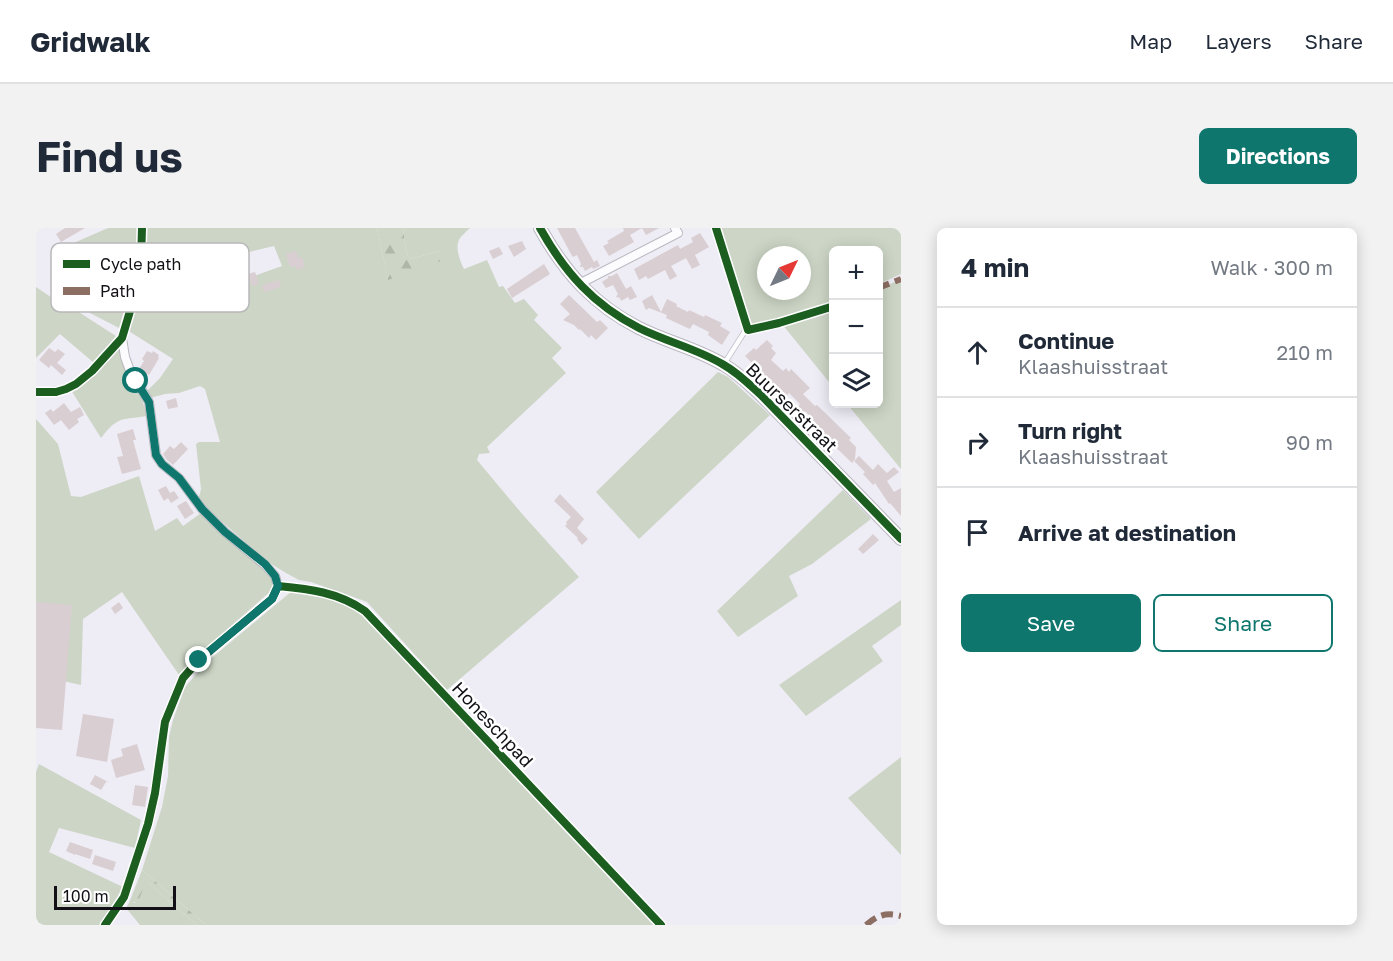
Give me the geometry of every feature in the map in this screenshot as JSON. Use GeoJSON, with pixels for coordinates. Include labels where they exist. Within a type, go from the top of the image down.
{"type":"FeatureCollection","features":[{"type":"Feature","properties":{"kind":"main road","name":"Buurserstraat"},"geometry":{"type":"LineString","coordinates":[[540,228],[564,267],[579,284],[609,310],[641,329],[724,365],[740,376],[901,539]]}},
{"type":"Feature","properties":{"kind":"street"},"geometry":{"type":"LineString","coordinates":[[142,228],[142,243]]}},
{"type":"Feature","properties":{"kind":"street"},"geometry":{"type":"LineString","coordinates":[[579,284],[678,233],[675,228]]}},
{"type":"Feature","properties":{"kind":"street"},"geometry":{"type":"LineString","coordinates":[[105,925],[124,897],[148,824],[155,793],[165,722],[183,678],[199,660],[272,599],[278,586],[275,576],[265,564],[225,532],[202,509],[179,478],[162,464],[156,455],[149,402],[124,357],[122,338],[130,312]]}},
{"type":"Feature","properties":{"kind":"street"},"geometry":{"type":"LineString","coordinates":[[36,392],[56,392],[76,384],[92,371],[122,338]]}},
{"type":"Feature","properties":{"kind":"lane"},"geometry":{"type":"LineString","coordinates":[[724,365],[745,331],[748,330]]}},
{"type":"Feature","properties":{"kind":"green space"},"geometry":{"type":"Polygon","coordinates":[[[108,228],[137,228],[136,243],[74,243],[108,228]]]}},
{"type":"Feature","properties":{"kind":"green space"},"geometry":{"type":"Polygon","coordinates":[[[147,228],[377,228],[388,279],[441,251],[410,259],[406,251],[403,228],[470,228],[458,243],[458,254],[464,269],[487,260],[499,287],[503,286],[515,303],[524,299],[538,315],[534,320],[562,348],[552,358],[566,373],[487,447],[490,453],[479,454],[477,460],[579,577],[447,690],[367,602],[299,580],[268,562],[198,501],[201,489],[196,444],[220,442],[205,389],[200,386],[179,393],[150,398],[146,392],[160,378],[173,359],[127,330],[132,312],[249,312],[249,278],[282,266],[274,246],[249,252],[249,243],[147,243],[147,228]]]}},
{"type":"Feature","properties":{"kind":"green space"},"geometry":{"type":"Polygon","coordinates":[[[377,228],[403,228],[406,251],[410,259],[441,251],[444,260],[388,280],[377,228]]]}},
{"type":"Feature","properties":{"kind":"green space"},"geometry":{"type":"Polygon","coordinates":[[[718,228],[901,228],[901,274],[883,282],[883,246],[829,246],[829,302],[752,326],[718,228]]]}},
{"type":"Feature","properties":{"kind":"green space"},"geometry":{"type":"Polygon","coordinates":[[[901,279],[901,469],[850,408],[883,408],[883,287],[901,279]]]}},
{"type":"Feature","properties":{"kind":"green space"},"geometry":{"type":"Polygon","coordinates":[[[36,287],[51,297],[51,312],[79,312],[116,336],[94,363],[60,334],[36,358],[36,287]]]}},
{"type":"Feature","properties":{"kind":"green space"},"geometry":{"type":"Polygon","coordinates":[[[829,309],[829,382],[782,324],[829,309]]]}},
{"type":"Feature","properties":{"kind":"green space"},"geometry":{"type":"Polygon","coordinates":[[[88,312],[124,312],[119,328],[88,312]]]}},
{"type":"Feature","properties":{"kind":"green space"},"geometry":{"type":"Polygon","coordinates":[[[118,345],[124,365],[140,393],[147,416],[116,422],[101,438],[71,390],[118,345]]]}},
{"type":"Feature","properties":{"kind":"green space"},"geometry":{"type":"Polygon","coordinates":[[[718,372],[728,377],[770,415],[639,539],[596,492],[718,372]]]}},
{"type":"Feature","properties":{"kind":"green space"},"geometry":{"type":"Polygon","coordinates":[[[36,419],[58,444],[71,496],[81,497],[139,476],[155,531],[177,518],[183,526],[201,513],[271,576],[272,590],[188,664],[179,675],[122,592],[83,619],[81,685],[36,675],[36,419]]]}},
{"type":"Feature","properties":{"kind":"green space"},"geometry":{"type":"Polygon","coordinates":[[[843,490],[871,519],[812,564],[789,576],[798,596],[738,637],[717,611],[843,490]]]}},
{"type":"Feature","properties":{"kind":"green space"},"geometry":{"type":"Polygon","coordinates":[[[292,591],[323,596],[360,612],[656,925],[206,925],[142,870],[162,807],[168,776],[169,737],[185,687],[208,661],[292,591]]]}},
{"type":"Feature","properties":{"kind":"green space"},"geometry":{"type":"Polygon","coordinates":[[[901,600],[901,625],[872,646],[883,661],[806,716],[779,685],[901,600]]]}},
{"type":"Feature","properties":{"kind":"green space"},"geometry":{"type":"Polygon","coordinates":[[[901,757],[901,855],[848,798],[901,757]]]}},
{"type":"Feature","properties":{"kind":"green space"},"geometry":{"type":"Polygon","coordinates":[[[39,764],[141,820],[135,848],[59,828],[49,852],[123,887],[101,925],[36,925],[36,772],[39,764]]]}},
{"type":"Feature","properties":{"kind":"green space"},"geometry":{"type":"Polygon","coordinates":[[[142,870],[206,925],[197,925],[146,881],[139,899],[129,903],[142,870]]]}},
{"type":"Feature","properties":{"kind":"green space"},"geometry":{"type":"Polygon","coordinates":[[[145,880],[197,925],[140,925],[126,908],[129,903],[135,903],[145,880]]]}},
{"type":"Feature","properties":{"kind":"building"},"geometry":{"type":"Polygon","coordinates":[[[65,228],[85,228],[61,242],[56,234],[65,228]]]}},
{"type":"Feature","properties":{"kind":"building"},"geometry":{"type":"Polygon","coordinates":[[[557,228],[575,228],[594,262],[597,260],[600,266],[585,271],[583,267],[580,267],[577,255],[573,257],[557,228]]]}},
{"type":"Feature","properties":{"kind":"building"},"geometry":{"type":"Polygon","coordinates":[[[623,228],[642,228],[630,235],[634,242],[609,256],[603,246],[624,231],[623,228]]]}},
{"type":"Feature","properties":{"kind":"building"},"geometry":{"type":"Polygon","coordinates":[[[642,228],[659,228],[646,235],[642,228]]]}},
{"type":"Feature","properties":{"kind":"building"},"geometry":{"type":"Polygon","coordinates":[[[700,233],[709,247],[695,255],[700,265],[692,269],[686,258],[671,266],[677,276],[670,280],[665,270],[648,279],[646,276],[639,280],[634,269],[678,245],[680,249],[693,242],[691,238],[700,233]]]}},
{"type":"Feature","properties":{"kind":"building"},"geometry":{"type":"Polygon","coordinates":[[[522,241],[526,249],[514,257],[508,246],[522,241]]]}},
{"type":"Feature","properties":{"kind":"building"},"geometry":{"type":"Polygon","coordinates":[[[499,247],[503,254],[493,259],[489,251],[499,247]]]}},
{"type":"Feature","properties":{"kind":"building"},"geometry":{"type":"Polygon","coordinates":[[[296,251],[298,258],[302,257],[305,267],[297,270],[296,266],[290,267],[286,254],[296,251]]]}},
{"type":"Feature","properties":{"kind":"building"},"geometry":{"type":"Polygon","coordinates":[[[544,264],[550,274],[512,298],[507,289],[544,264]]]}},
{"type":"Feature","properties":{"kind":"building"},"geometry":{"type":"Polygon","coordinates":[[[255,272],[259,284],[252,286],[249,274],[255,272]]]}},
{"type":"Feature","properties":{"kind":"building"},"geometry":{"type":"Polygon","coordinates":[[[617,273],[626,289],[631,286],[637,297],[630,300],[628,297],[621,301],[616,297],[618,294],[613,285],[606,288],[602,282],[608,276],[617,273]]]}},
{"type":"Feature","properties":{"kind":"building"},"geometry":{"type":"Polygon","coordinates":[[[279,280],[281,287],[264,292],[262,285],[279,280]]]}},
{"type":"Feature","properties":{"kind":"building"},"geometry":{"type":"Polygon","coordinates":[[[569,295],[597,322],[600,320],[608,328],[596,340],[591,335],[589,338],[580,329],[563,320],[570,314],[560,304],[569,295]]]}},
{"type":"Feature","properties":{"kind":"building"},"geometry":{"type":"Polygon","coordinates":[[[652,295],[661,312],[667,299],[688,312],[689,310],[704,317],[705,315],[722,323],[720,326],[730,332],[722,345],[708,335],[709,332],[693,324],[690,329],[666,318],[667,315],[649,308],[646,310],[642,301],[652,295]]]}},
{"type":"Feature","properties":{"kind":"building"},"geometry":{"type":"Polygon","coordinates":[[[767,340],[776,353],[771,360],[783,371],[786,368],[789,372],[791,369],[810,388],[803,394],[851,438],[849,440],[856,447],[855,459],[852,463],[811,423],[814,420],[805,411],[802,414],[797,408],[800,404],[789,393],[786,397],[745,356],[767,340]]]}},
{"type":"Feature","properties":{"kind":"building"},"geometry":{"type":"Polygon","coordinates":[[[49,348],[55,352],[58,349],[65,354],[57,363],[66,370],[62,375],[51,365],[49,368],[39,360],[49,348]]]}},
{"type":"Feature","properties":{"kind":"building"},"geometry":{"type":"Polygon","coordinates":[[[147,351],[152,353],[153,351],[159,355],[149,375],[139,369],[147,351]]]}},
{"type":"Feature","properties":{"kind":"building"},"geometry":{"type":"Polygon","coordinates":[[[176,398],[178,407],[168,409],[166,401],[176,398]]]}},
{"type":"Feature","properties":{"kind":"building"},"geometry":{"type":"Polygon","coordinates":[[[64,403],[71,412],[80,407],[84,415],[77,419],[79,422],[69,430],[61,420],[54,425],[45,413],[51,409],[53,412],[64,403]]]}},
{"type":"Feature","properties":{"kind":"building"},"geometry":{"type":"Polygon","coordinates":[[[133,429],[136,440],[133,440],[141,469],[122,474],[117,457],[123,456],[117,434],[133,429]]]}},
{"type":"Feature","properties":{"kind":"building"},"geometry":{"type":"Polygon","coordinates":[[[181,442],[188,449],[173,465],[163,454],[170,446],[174,449],[181,442]]]}},
{"type":"Feature","properties":{"kind":"building"},"geometry":{"type":"Polygon","coordinates":[[[859,456],[873,470],[878,464],[887,473],[894,467],[899,472],[887,481],[894,492],[901,488],[901,516],[889,504],[875,483],[873,485],[863,474],[865,472],[854,461],[859,456]]]}},
{"type":"Feature","properties":{"kind":"building"},"geometry":{"type":"Polygon","coordinates":[[[166,486],[170,493],[174,491],[179,498],[171,503],[168,498],[164,501],[158,490],[166,486]]]}},
{"type":"Feature","properties":{"kind":"building"},"geometry":{"type":"Polygon","coordinates":[[[560,494],[584,519],[577,528],[588,539],[582,545],[565,526],[571,517],[554,501],[560,494]]]}},
{"type":"Feature","properties":{"kind":"building"},"geometry":{"type":"Polygon","coordinates":[[[186,501],[194,513],[185,519],[177,506],[186,501]]]}},
{"type":"Feature","properties":{"kind":"building"},"geometry":{"type":"Polygon","coordinates":[[[873,534],[879,540],[863,554],[858,549],[873,534]]]}},
{"type":"Feature","properties":{"kind":"building"},"geometry":{"type":"Polygon","coordinates":[[[36,602],[72,605],[62,730],[36,728],[36,602]]]}},
{"type":"Feature","properties":{"kind":"building"},"geometry":{"type":"Polygon","coordinates":[[[119,602],[123,608],[115,614],[111,608],[119,602]]]}},
{"type":"Feature","properties":{"kind":"building"},"geometry":{"type":"Polygon","coordinates":[[[83,714],[114,719],[107,762],[76,756],[83,714]]]}},
{"type":"Feature","properties":{"kind":"building"},"geometry":{"type":"Polygon","coordinates":[[[137,744],[145,770],[116,778],[111,760],[123,756],[121,749],[137,744]]]}},
{"type":"Feature","properties":{"kind":"building"},"geometry":{"type":"Polygon","coordinates":[[[95,775],[108,782],[101,790],[90,784],[95,775]]]}},
{"type":"Feature","properties":{"kind":"building"},"geometry":{"type":"Polygon","coordinates":[[[135,785],[148,787],[145,807],[132,805],[135,785]]]}},
{"type":"Feature","properties":{"kind":"building"},"geometry":{"type":"Polygon","coordinates":[[[70,842],[93,850],[90,859],[66,851],[70,842]]]}},
{"type":"Feature","properties":{"kind":"building"},"geometry":{"type":"Polygon","coordinates":[[[95,855],[116,862],[113,871],[92,864],[95,855]]]}},
{"type":"Feature","properties":{"kind":"marked path"},"geometry":{"type":"LineString","coordinates":[[883,286],[901,279]]}},
{"type":"Feature","properties":{"kind":"marked path"},"geometry":{"type":"LineString","coordinates":[[866,925],[882,915],[901,916]]}},
{"type":"Feature","properties":{"kind":"cycle path"},"geometry":{"type":"LineString","coordinates":[[142,228],[142,243]]}},
{"type":"Feature","properties":{"kind":"cycle path"},"geometry":{"type":"LineString","coordinates":[[540,228],[570,273],[608,309],[639,328],[714,359],[743,379],[901,539]]}},
{"type":"Feature","properties":{"kind":"cycle path"},"geometry":{"type":"LineString","coordinates":[[716,228],[748,330],[829,308]]}},
{"type":"Feature","properties":{"kind":"cycle path"},"geometry":{"type":"LineString","coordinates":[[36,392],[56,392],[66,389],[92,371],[122,338],[130,312]]}},
{"type":"Feature","properties":{"kind":"cycle path","name":"Honeschpad"},"geometry":{"type":"LineString","coordinates":[[105,925],[124,897],[148,824],[155,793],[165,722],[183,678],[199,660],[272,599],[278,586],[312,590],[334,596],[365,611],[661,925]]}},
{"type":"Feature","properties":{"kind":"route"},"geometry":{"type":"LineString","coordinates":[[136,381],[149,402],[156,455],[162,464],[179,478],[202,509],[225,532],[265,564],[275,576],[278,586],[272,599],[199,660]]}}]}
